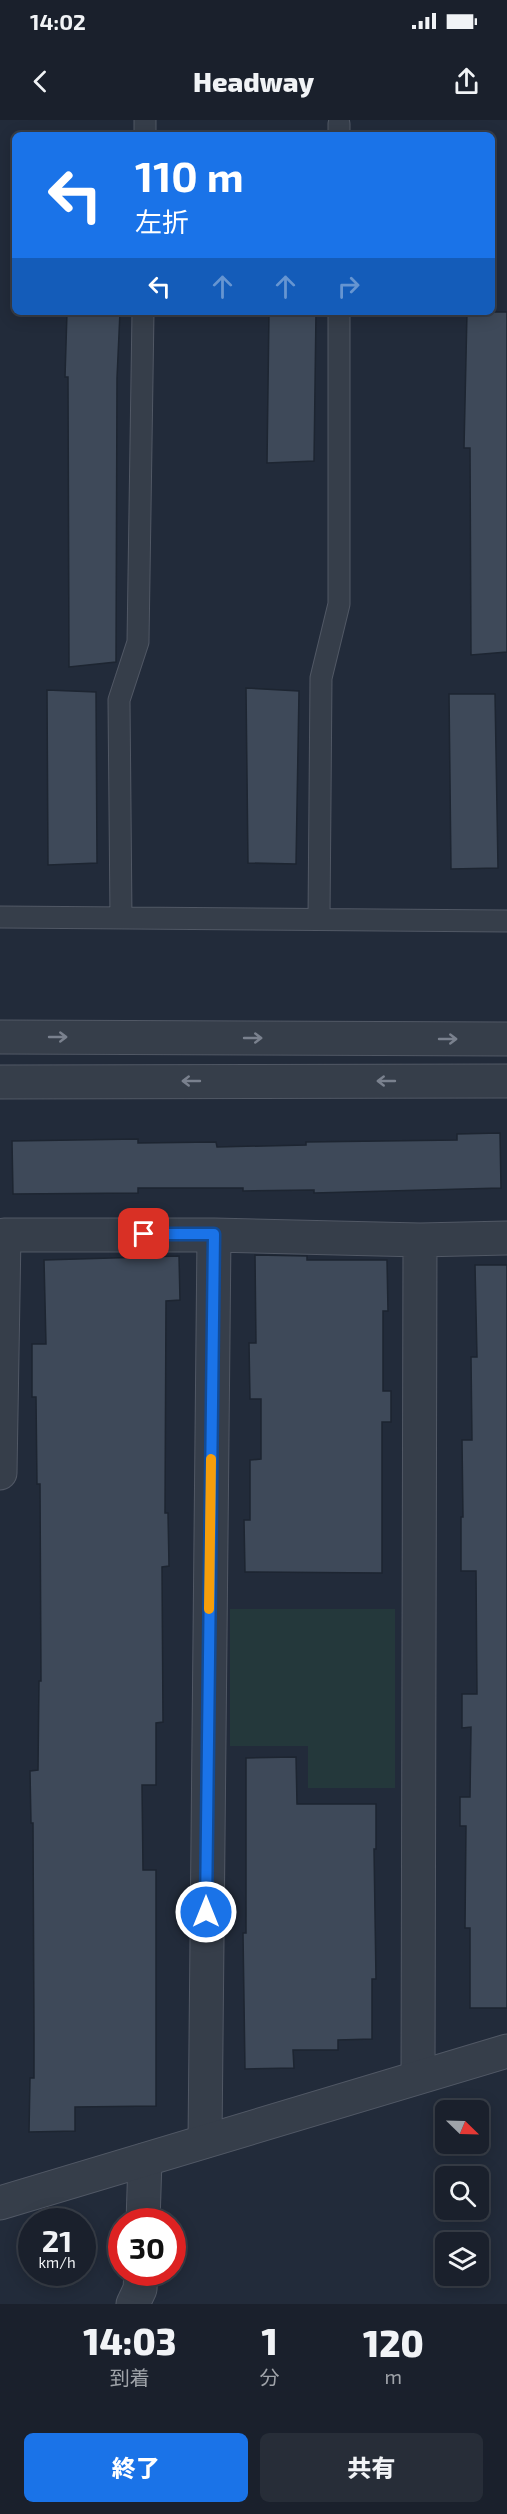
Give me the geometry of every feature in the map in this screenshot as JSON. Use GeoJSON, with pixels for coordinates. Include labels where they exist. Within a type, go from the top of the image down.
{"type":"FeatureCollection","features":[{"type":"Feature","properties":{"kind":"street"},"geometry":{"type":"LineString","coordinates":[[0,1037],[507,1039]]}},
{"type":"Feature","properties":{"kind":"street"},"geometry":{"type":"LineString","coordinates":[[0,1082],[507,1081]]}},
{"type":"Feature","properties":{"kind":"street"},"geometry":{"type":"LineString","coordinates":[[205,2141],[214,1234]]}},
{"type":"Feature","properties":{"kind":"street"},"geometry":{"type":"LineString","coordinates":[[0,1473],[4,1235],[214,1234],[420,1240],[507,1238]]}},
{"type":"Feature","properties":{"kind":"street"},"geometry":{"type":"LineString","coordinates":[[418,2077],[420,1240]]}},
{"type":"Feature","properties":{"kind":"street"},"geometry":{"type":"LineString","coordinates":[[0,2203],[507,2051]]}},
{"type":"Feature","properties":{"kind":"street"},"geometry":{"type":"LineString","coordinates":[[143,2208],[145,2160]]}},
{"type":"Feature","properties":{"kind":"street"},"geometry":{"type":"LineString","coordinates":[[133,2304],[140,2286]]}},
{"type":"Feature","properties":{"kind":"lane"},"geometry":{"type":"LineString","coordinates":[[122,918],[119,700],[138,642],[143,315]]}},
{"type":"Feature","properties":{"kind":"lane"},"geometry":{"type":"LineString","coordinates":[[319,919],[321,678],[339,604],[339,315]]}},
{"type":"Feature","properties":{"kind":"lane"},"geometry":{"type":"LineString","coordinates":[[0,917],[507,921]]}},
{"type":"Feature","properties":{"kind":"green space"},"geometry":{"type":"Polygon","coordinates":[[[230,1609],[395,1609],[395,1788],[308,1788],[308,1746],[230,1746],[230,1609]]]}},
{"type":"Feature","properties":{"kind":"building"},"geometry":{"type":"Polygon","coordinates":[[[495,312],[507,312],[507,652],[471,655],[470,448],[464,448],[467,315],[495,315],[495,312]]]}},
{"type":"Feature","properties":{"kind":"building"},"geometry":{"type":"Polygon","coordinates":[[[67,315],[120,315],[117,378],[116,662],[69,667],[68,377],[65,377],[67,315]]]}},
{"type":"Feature","properties":{"kind":"building"},"geometry":{"type":"Polygon","coordinates":[[[269,315],[316,315],[314,461],[267,463],[269,315]]]}},
{"type":"Feature","properties":{"kind":"building"},"geometry":{"type":"Polygon","coordinates":[[[246,688],[299,691],[296,864],[248,863],[246,688]]]}},
{"type":"Feature","properties":{"kind":"building"},"geometry":{"type":"Polygon","coordinates":[[[47,690],[96,692],[97,863],[48,865],[47,690]]]}},
{"type":"Feature","properties":{"kind":"building"},"geometry":{"type":"Polygon","coordinates":[[[449,694],[495,694],[498,868],[451,869],[449,694]]]}},
{"type":"Feature","properties":{"kind":"building"},"geometry":{"type":"Polygon","coordinates":[[[500,1133],[501,1188],[314,1193],[314,1190],[243,1191],[243,1188],[138,1188],[138,1193],[13,1194],[12,1141],[138,1139],[138,1143],[216,1142],[217,1147],[306,1145],[306,1142],[457,1140],[457,1134],[500,1133]]]}},
{"type":"Feature","properties":{"kind":"building"},"geometry":{"type":"Polygon","coordinates":[[[255,1255],[307,1256],[307,1260],[387,1260],[388,1311],[383,1311],[383,1391],[391,1391],[391,1422],[382,1422],[382,1573],[245,1572],[244,1520],[250,1520],[250,1460],[261,1459],[261,1399],[250,1399],[249,1343],[256,1343],[255,1255]]]}},
{"type":"Feature","properties":{"kind":"building"},"geometry":{"type":"Polygon","coordinates":[[[179,1256],[180,1300],[166,1301],[165,1513],[168,1513],[169,1566],[162,1567],[163,1722],[156,1723],[156,1785],[142,1785],[143,1870],[156,1870],[156,2106],[75,2107],[75,2131],[29,2132],[30,2078],[34,2078],[33,1823],[31,1823],[30,1771],[38,1770],[39,1681],[41,1681],[40,1484],[37,1484],[36,1397],[32,1397],[32,1344],[46,1344],[44,1260],[179,1256]]]}},
{"type":"Feature","properties":{"kind":"building"},"geometry":{"type":"Polygon","coordinates":[[[475,1265],[507,1265],[507,2008],[470,2008],[470,1928],[465,1928],[466,1826],[460,1826],[460,1797],[470,1797],[471,1727],[462,1728],[462,1694],[477,1694],[476,1571],[461,1571],[462,1440],[472,1440],[471,1357],[477,1357],[475,1265]]]}},
{"type":"Feature","properties":{"kind":"building"},"geometry":{"type":"Polygon","coordinates":[[[296,1757],[297,1804],[376,1804],[376,1849],[374,1849],[376,1979],[372,1979],[372,2039],[338,2040],[338,2050],[293,2050],[294,2068],[245,2069],[243,1933],[246,1933],[246,1758],[296,1757]]]}},
{"type":"Feature","properties":{"kind":"slow traffic"},"geometry":{"type":"LineString","coordinates":[[209,1609],[211,1459]]}},
{"type":"Feature","properties":{"kind":"route"},"geometry":{"type":"LineString","coordinates":[[144,1234],[214,1234],[206,1912]]}}]}
